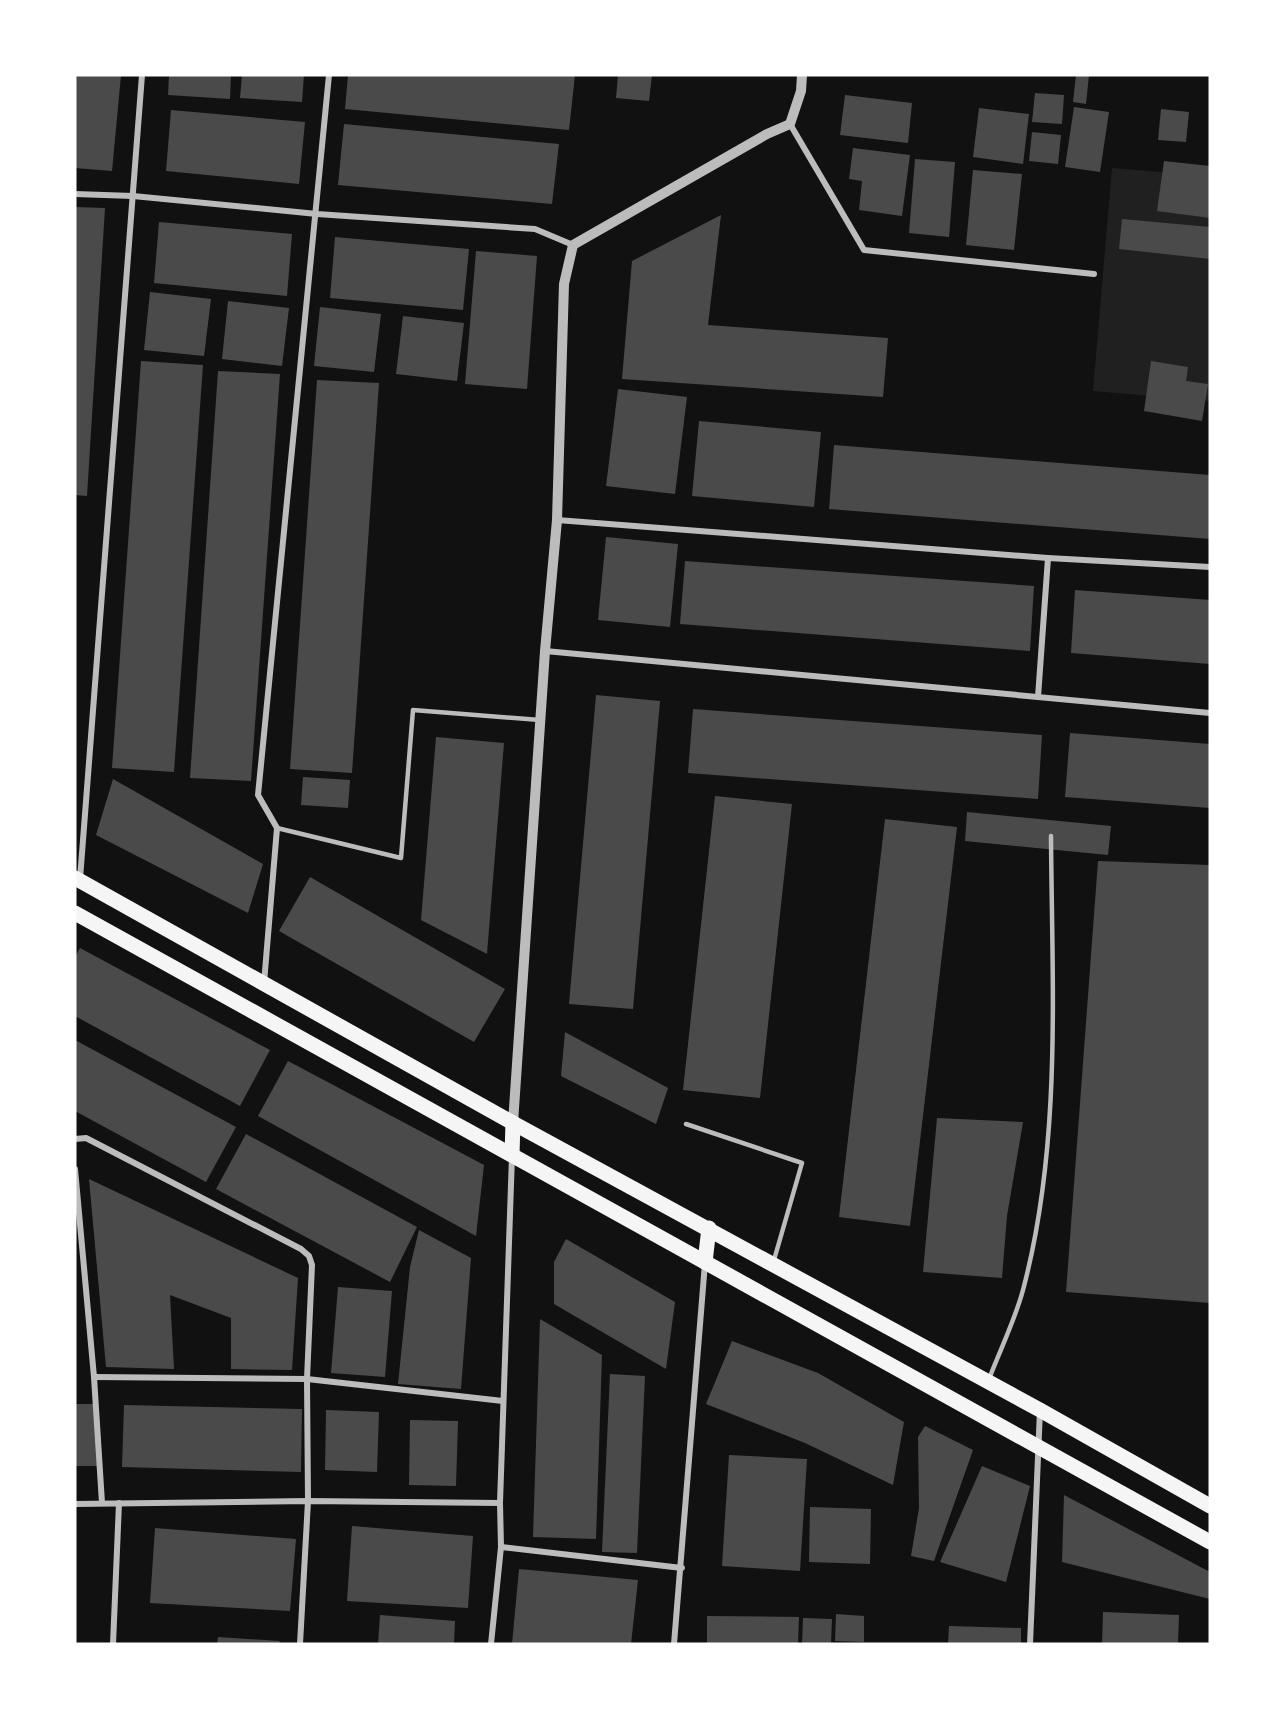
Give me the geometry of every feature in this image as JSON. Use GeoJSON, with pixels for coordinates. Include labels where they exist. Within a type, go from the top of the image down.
{"type":"FeatureCollection","features":[{"type":"Feature","properties":{"kind":"main road"},"geometry":{"type":"LineString","coordinates":[[78,879],[513,1123],[773,1263],[1210,1506]]}},
{"type":"Feature","properties":{"kind":"main road"},"geometry":{"type":"LineString","coordinates":[[75,913],[1210,1542]]}},
{"type":"Feature","properties":{"kind":"main road"},"geometry":{"type":"LineString","coordinates":[[512,1154],[513,1123]]}},
{"type":"Feature","properties":{"kind":"main road"},"geometry":{"type":"LineString","coordinates":[[705,1262],[709,1228]]}},
{"type":"Feature","properties":{"kind":"street"},"geometry":{"type":"LineString","coordinates":[[78,879],[142,75]]}},
{"type":"Feature","properties":{"kind":"street"},"geometry":{"type":"LineString","coordinates":[[264,985],[278,828],[258,795],[329,75]]}},
{"type":"Feature","properties":{"kind":"street"},"geometry":{"type":"LineString","coordinates":[[513,1123],[545,651],[557,520],[564,284],[573,245],[767,134],[790,124],[801,91],[802,75]]}},
{"type":"Feature","properties":{"kind":"street"},"geometry":{"type":"LineString","coordinates":[[790,124],[864,250],[1094,274]]}},
{"type":"Feature","properties":{"kind":"street"},"geometry":{"type":"LineString","coordinates":[[75,194],[133,196],[317,214],[535,229],[573,245]]}},
{"type":"Feature","properties":{"kind":"street"},"geometry":{"type":"LineString","coordinates":[[557,520],[1048,558],[1210,567]]}},
{"type":"Feature","properties":{"kind":"street"},"geometry":{"type":"LineString","coordinates":[[1038,697],[1048,558]]}},
{"type":"Feature","properties":{"kind":"street"},"geometry":{"type":"LineString","coordinates":[[545,651],[1210,713]]}},
{"type":"Feature","properties":{"kind":"street"},"geometry":{"type":"LineString","coordinates":[[75,1139],[86,1138],[301,1249],[309,1257],[312,1265],[307,1378],[308,1501],[300,1644]]}},
{"type":"Feature","properties":{"kind":"street"},"geometry":{"type":"LineString","coordinates":[[491,1644],[501,1547],[500,1503],[512,1154]]}},
{"type":"Feature","properties":{"kind":"street"},"geometry":{"type":"LineString","coordinates":[[75,1168],[94,1377],[102,1503]]}},
{"type":"Feature","properties":{"kind":"street"},"geometry":{"type":"LineString","coordinates":[[674,1644],[682,1568],[705,1262]]}},
{"type":"Feature","properties":{"kind":"street"},"geometry":{"type":"LineString","coordinates":[[94,1377],[307,1378],[503,1401]]}},
{"type":"Feature","properties":{"kind":"street"},"geometry":{"type":"LineString","coordinates":[[1029,1644],[1040,1410]]}},
{"type":"Feature","properties":{"kind":"street"},"geometry":{"type":"LineString","coordinates":[[75,1504],[308,1501],[500,1503]]}},
{"type":"Feature","properties":{"kind":"street"},"geometry":{"type":"LineString","coordinates":[[113,1644],[119,1503]]}},
{"type":"Feature","properties":{"kind":"street"},"geometry":{"type":"LineString","coordinates":[[501,1547],[682,1568]]}},
{"type":"Feature","properties":{"kind":"lane"},"geometry":{"type":"LineString","coordinates":[[278,828],[400,858],[413,710],[540,720]]}},
{"type":"Feature","properties":{"kind":"lane"},"geometry":{"type":"LineString","coordinates":[[988,1382],[1023,1291],[1043,1185],[1053,1069],[1052,836]]}},
{"type":"Feature","properties":{"kind":"lane"},"geometry":{"type":"LineString","coordinates":[[686,1124],[802,1163],[773,1263]]}},
{"type":"Feature","properties":{"kind":"shaded area"},"geometry":{"type":"Polygon","coordinates":[[[1112,168],[1210,176],[1210,401],[1093,391],[1112,168]]]}},
{"type":"Feature","properties":{"kind":"building"},"geometry":{"type":"Polygon","coordinates":[[[75,75],[121,75],[112,171],[75,168],[75,75]]]}},
{"type":"Feature","properties":{"kind":"building"},"geometry":{"type":"Polygon","coordinates":[[[169,75],[231,75],[230,99],[168,95],[169,75]]]}},
{"type":"Feature","properties":{"kind":"building"},"geometry":{"type":"Polygon","coordinates":[[[242,75],[304,75],[302,102],[240,98],[242,75]]]}},
{"type":"Feature","properties":{"kind":"building"},"geometry":{"type":"Polygon","coordinates":[[[348,75],[575,75],[569,130],[345,109],[348,75]]]}},
{"type":"Feature","properties":{"kind":"building"},"geometry":{"type":"Polygon","coordinates":[[[618,75],[652,75],[649,101],[616,98],[618,75]]]}},
{"type":"Feature","properties":{"kind":"building"},"geometry":{"type":"Polygon","coordinates":[[[1076,75],[1089,75],[1086,104],[1073,102],[1076,75]]]}},
{"type":"Feature","properties":{"kind":"building"},"geometry":{"type":"Polygon","coordinates":[[[1035,93],[1064,95],[1062,124],[1032,122],[1035,93]]]}},
{"type":"Feature","properties":{"kind":"building"},"geometry":{"type":"Polygon","coordinates":[[[845,95],[912,103],[908,143],[840,135],[845,95]]]}},
{"type":"Feature","properties":{"kind":"building"},"geometry":{"type":"Polygon","coordinates":[[[1074,107],[1109,112],[1100,172],[1065,167],[1074,107]]]}},
{"type":"Feature","properties":{"kind":"building"},"geometry":{"type":"Polygon","coordinates":[[[979,108],[1029,114],[1023,164],[973,157],[979,108]]]}},
{"type":"Feature","properties":{"kind":"building"},"geometry":{"type":"Polygon","coordinates":[[[1161,109],[1189,112],[1186,142],[1158,140],[1161,109]]]}},
{"type":"Feature","properties":{"kind":"building"},"geometry":{"type":"Polygon","coordinates":[[[171,110],[305,122],[299,184],[166,171],[171,110]]]}},
{"type":"Feature","properties":{"kind":"building"},"geometry":{"type":"Polygon","coordinates":[[[344,124],[559,144],[552,204],[338,185],[344,124]]]}},
{"type":"Feature","properties":{"kind":"building"},"geometry":{"type":"Polygon","coordinates":[[[1032,132],[1061,135],[1058,164],[1029,161],[1032,132]]]}},
{"type":"Feature","properties":{"kind":"building"},"geometry":{"type":"Polygon","coordinates":[[[853,148],[910,155],[902,216],[859,210],[862,181],[849,179],[853,148]]]}},
{"type":"Feature","properties":{"kind":"building"},"geometry":{"type":"Polygon","coordinates":[[[915,159],[955,162],[949,237],[909,233],[915,159]]]}},
{"type":"Feature","properties":{"kind":"building"},"geometry":{"type":"Polygon","coordinates":[[[1164,161],[1210,166],[1210,218],[1157,211],[1164,161]]]}},
{"type":"Feature","properties":{"kind":"building"},"geometry":{"type":"Polygon","coordinates":[[[973,170],[1022,174],[1014,250],[966,245],[973,170]]]}},
{"type":"Feature","properties":{"kind":"building"},"geometry":{"type":"Polygon","coordinates":[[[75,207],[105,208],[87,496],[75,495],[75,207]]]}},
{"type":"Feature","properties":{"kind":"building"},"geometry":{"type":"Polygon","coordinates":[[[721,215],[708,325],[888,338],[883,397],[622,379],[632,261],[721,215]]]}},
{"type":"Feature","properties":{"kind":"building"},"geometry":{"type":"Polygon","coordinates":[[[1122,219],[1210,227],[1210,259],[1119,249],[1122,219]]]}},
{"type":"Feature","properties":{"kind":"building"},"geometry":{"type":"Polygon","coordinates":[[[159,222],[292,234],[287,296],[154,283],[159,222]]]}},
{"type":"Feature","properties":{"kind":"building"},"geometry":{"type":"Polygon","coordinates":[[[335,237],[469,249],[463,310],[330,298],[335,237]]]}},
{"type":"Feature","properties":{"kind":"building"},"geometry":{"type":"Polygon","coordinates":[[[476,251],[537,256],[527,389],[465,384],[476,251]]]}},
{"type":"Feature","properties":{"kind":"building"},"geometry":{"type":"Polygon","coordinates":[[[150,292],[211,299],[204,356],[144,350],[150,292]]]}},
{"type":"Feature","properties":{"kind":"building"},"geometry":{"type":"Polygon","coordinates":[[[228,301],[289,308],[282,366],[222,359],[228,301]]]}},
{"type":"Feature","properties":{"kind":"building"},"geometry":{"type":"Polygon","coordinates":[[[320,307],[381,314],[374,372],[314,366],[320,307]]]}},
{"type":"Feature","properties":{"kind":"building"},"geometry":{"type":"Polygon","coordinates":[[[403,316],[464,323],[457,381],[396,374],[403,316]]]}},
{"type":"Feature","properties":{"kind":"building"},"geometry":{"type":"Polygon","coordinates":[[[141,361],[203,365],[174,772],[112,768],[141,361]]]}},
{"type":"Feature","properties":{"kind":"building"},"geometry":{"type":"Polygon","coordinates":[[[1151,361],[1188,367],[1186,381],[1208,384],[1202,421],[1144,411],[1151,361]]]}},
{"type":"Feature","properties":{"kind":"building"},"geometry":{"type":"Polygon","coordinates":[[[218,371],[280,374],[251,781],[190,778],[218,371]]]}},
{"type":"Feature","properties":{"kind":"building"},"geometry":{"type":"Polygon","coordinates":[[[317,380],[379,383],[352,773],[290,769],[317,380]]]}},
{"type":"Feature","properties":{"kind":"building"},"geometry":{"type":"Polygon","coordinates":[[[618,389],[687,397],[675,494],[606,486],[618,389]]]}},
{"type":"Feature","properties":{"kind":"building"},"geometry":{"type":"Polygon","coordinates":[[[699,421],[821,432],[814,507],[692,496],[699,421]]]}},
{"type":"Feature","properties":{"kind":"building"},"geometry":{"type":"Polygon","coordinates":[[[834,445],[1210,475],[1210,539],[829,509],[834,445]]]}},
{"type":"Feature","properties":{"kind":"building"},"geometry":{"type":"Polygon","coordinates":[[[606,537],[678,544],[670,627],[598,620],[606,537]]]}},
{"type":"Feature","properties":{"kind":"building"},"geometry":{"type":"Polygon","coordinates":[[[685,561],[1034,586],[1030,651],[680,624],[685,561]]]}},
{"type":"Feature","properties":{"kind":"building"},"geometry":{"type":"Polygon","coordinates":[[[1075,590],[1210,600],[1210,664],[1071,653],[1075,590]]]}},
{"type":"Feature","properties":{"kind":"building"},"geometry":{"type":"Polygon","coordinates":[[[596,695],[660,701],[633,1009],[569,1004],[596,695]]]}},
{"type":"Feature","properties":{"kind":"building"},"geometry":{"type":"Polygon","coordinates":[[[693,709],[1042,735],[1038,799],[688,773],[693,709]]]}},
{"type":"Feature","properties":{"kind":"building"},"geometry":{"type":"Polygon","coordinates":[[[1070,733],[1210,744],[1210,808],[1065,797],[1070,733]]]}},
{"type":"Feature","properties":{"kind":"building"},"geometry":{"type":"Polygon","coordinates":[[[436,737],[504,743],[487,954],[421,920],[436,737]]]}},
{"type":"Feature","properties":{"kind":"building"},"geometry":{"type":"Polygon","coordinates":[[[303,777],[350,780],[348,808],[301,805],[303,777]]]}},
{"type":"Feature","properties":{"kind":"building"},"geometry":{"type":"Polygon","coordinates":[[[113,779],[263,864],[248,913],[96,835],[113,779]]]}},
{"type":"Feature","properties":{"kind":"building"},"geometry":{"type":"Polygon","coordinates":[[[715,796],[792,804],[760,1098],[683,1090],[715,796]]]}},
{"type":"Feature","properties":{"kind":"building"},"geometry":{"type":"Polygon","coordinates":[[[967,812],[1111,826],[1108,855],[965,841],[967,812]]]}},
{"type":"Feature","properties":{"kind":"building"},"geometry":{"type":"Polygon","coordinates":[[[885,819],[957,827],[910,1226],[839,1217],[885,819]]]}},
{"type":"Feature","properties":{"kind":"building"},"geometry":{"type":"Polygon","coordinates":[[[1098,861],[1210,865],[1210,1303],[1066,1292],[1098,861]]]}},
{"type":"Feature","properties":{"kind":"building"},"geometry":{"type":"Polygon","coordinates":[[[310,877],[505,989],[474,1042],[279,931],[310,877]]]}},
{"type":"Feature","properties":{"kind":"building"},"geometry":{"type":"Polygon","coordinates":[[[80,948],[270,1050],[240,1106],[75,1016],[75,957],[80,948]]]}},
{"type":"Feature","properties":{"kind":"building"},"geometry":{"type":"Polygon","coordinates":[[[565,1032],[668,1088],[656,1124],[561,1076],[565,1032]]]}},
{"type":"Feature","properties":{"kind":"building"},"geometry":{"type":"Polygon","coordinates":[[[75,1040],[236,1127],[206,1182],[75,1111],[75,1040]]]}},
{"type":"Feature","properties":{"kind":"building"},"geometry":{"type":"Polygon","coordinates":[[[288,1061],[484,1165],[476,1236],[258,1116],[288,1061]]]}},
{"type":"Feature","properties":{"kind":"building"},"geometry":{"type":"Polygon","coordinates":[[[937,1118],[1023,1122],[1007,1216],[1002,1278],[923,1272],[937,1118]]]}},
{"type":"Feature","properties":{"kind":"building"},"geometry":{"type":"Polygon","coordinates":[[[246,1134],[417,1227],[390,1282],[216,1189],[246,1134]]]}},
{"type":"Feature","properties":{"kind":"building"},"geometry":{"type":"Polygon","coordinates":[[[89,1179],[298,1278],[292,1370],[231,1369],[231,1318],[170,1295],[174,1369],[106,1367],[89,1179]]]}},
{"type":"Feature","properties":{"kind":"building"},"geometry":{"type":"Polygon","coordinates":[[[419,1230],[471,1258],[461,1389],[398,1384],[410,1267],[419,1230]]]}},
{"type":"Feature","properties":{"kind":"building"},"geometry":{"type":"Polygon","coordinates":[[[566,1239],[675,1302],[666,1369],[554,1304],[554,1262],[566,1239]]]}},
{"type":"Feature","properties":{"kind":"building"},"geometry":{"type":"Polygon","coordinates":[[[338,1287],[392,1291],[385,1377],[331,1373],[338,1287]]]}},
{"type":"Feature","properties":{"kind":"building"},"geometry":{"type":"Polygon","coordinates":[[[540,1319],[602,1355],[596,1539],[533,1537],[540,1319]]]}},
{"type":"Feature","properties":{"kind":"building"},"geometry":{"type":"Polygon","coordinates":[[[732,1341],[818,1373],[904,1422],[893,1485],[805,1443],[706,1404],[732,1341]]]}},
{"type":"Feature","properties":{"kind":"building"},"geometry":{"type":"Polygon","coordinates":[[[610,1374],[645,1376],[637,1553],[602,1552],[610,1374]]]}},
{"type":"Feature","properties":{"kind":"building"},"geometry":{"type":"Polygon","coordinates":[[[75,1404],[98,1404],[100,1466],[75,1466],[75,1404]]]}},
{"type":"Feature","properties":{"kind":"building"},"geometry":{"type":"Polygon","coordinates":[[[124,1405],[302,1409],[301,1472],[122,1467],[124,1405]]]}},
{"type":"Feature","properties":{"kind":"building"},"geometry":{"type":"Polygon","coordinates":[[[326,1410],[379,1412],[377,1472],[325,1470],[326,1410]]]}},
{"type":"Feature","properties":{"kind":"building"},"geometry":{"type":"Polygon","coordinates":[[[410,1420],[458,1421],[456,1486],[409,1485],[410,1420]]]}},
{"type":"Feature","properties":{"kind":"building"},"geometry":{"type":"Polygon","coordinates":[[[925,1426],[973,1450],[934,1561],[911,1556],[919,1508],[918,1437],[925,1426]]]}},
{"type":"Feature","properties":{"kind":"building"},"geometry":{"type":"Polygon","coordinates":[[[729,1455],[807,1459],[800,1571],[722,1566],[729,1455]]]}},
{"type":"Feature","properties":{"kind":"building"},"geometry":{"type":"Polygon","coordinates":[[[982,1466],[1030,1486],[1006,1582],[940,1562],[982,1466]]]}},
{"type":"Feature","properties":{"kind":"building"},"geometry":{"type":"Polygon","coordinates":[[[1064,1495],[1210,1572],[1210,1599],[1062,1562],[1064,1495]]]}},
{"type":"Feature","properties":{"kind":"building"},"geometry":{"type":"Polygon","coordinates":[[[810,1507],[871,1509],[870,1564],[809,1562],[810,1507]]]}},
{"type":"Feature","properties":{"kind":"building"},"geometry":{"type":"Polygon","coordinates":[[[352,1526],[473,1536],[468,1608],[347,1601],[352,1526]]]}},
{"type":"Feature","properties":{"kind":"building"},"geometry":{"type":"Polygon","coordinates":[[[155,1528],[296,1539],[290,1611],[150,1603],[155,1528]]]}},
{"type":"Feature","properties":{"kind":"building"},"geometry":{"type":"Polygon","coordinates":[[[519,1569],[638,1580],[631,1644],[512,1644],[519,1569]]]}},
{"type":"Feature","properties":{"kind":"building"},"geometry":{"type":"Polygon","coordinates":[[[1103,1612],[1179,1615],[1178,1644],[1102,1644],[1103,1612]]]}},
{"type":"Feature","properties":{"kind":"building"},"geometry":{"type":"Polygon","coordinates":[[[836,1614],[864,1616],[864,1642],[835,1641],[836,1614]]]}},
{"type":"Feature","properties":{"kind":"building"},"geometry":{"type":"Polygon","coordinates":[[[380,1615],[455,1621],[454,1644],[378,1644],[380,1615]]]}},
{"type":"Feature","properties":{"kind":"building"},"geometry":{"type":"Polygon","coordinates":[[[707,1616],[799,1617],[798,1644],[707,1644],[707,1616]]]}},
{"type":"Feature","properties":{"kind":"building"},"geometry":{"type":"Polygon","coordinates":[[[803,1618],[832,1619],[831,1644],[802,1644],[803,1618]]]}},
{"type":"Feature","properties":{"kind":"building"},"geometry":{"type":"Polygon","coordinates":[[[949,1626],[1021,1628],[1021,1644],[948,1644],[949,1626]]]}},
{"type":"Feature","properties":{"kind":"building"},"geometry":{"type":"Polygon","coordinates":[[[218,1637],[280,1641],[279,1644],[217,1644],[218,1637]]]}}]}
